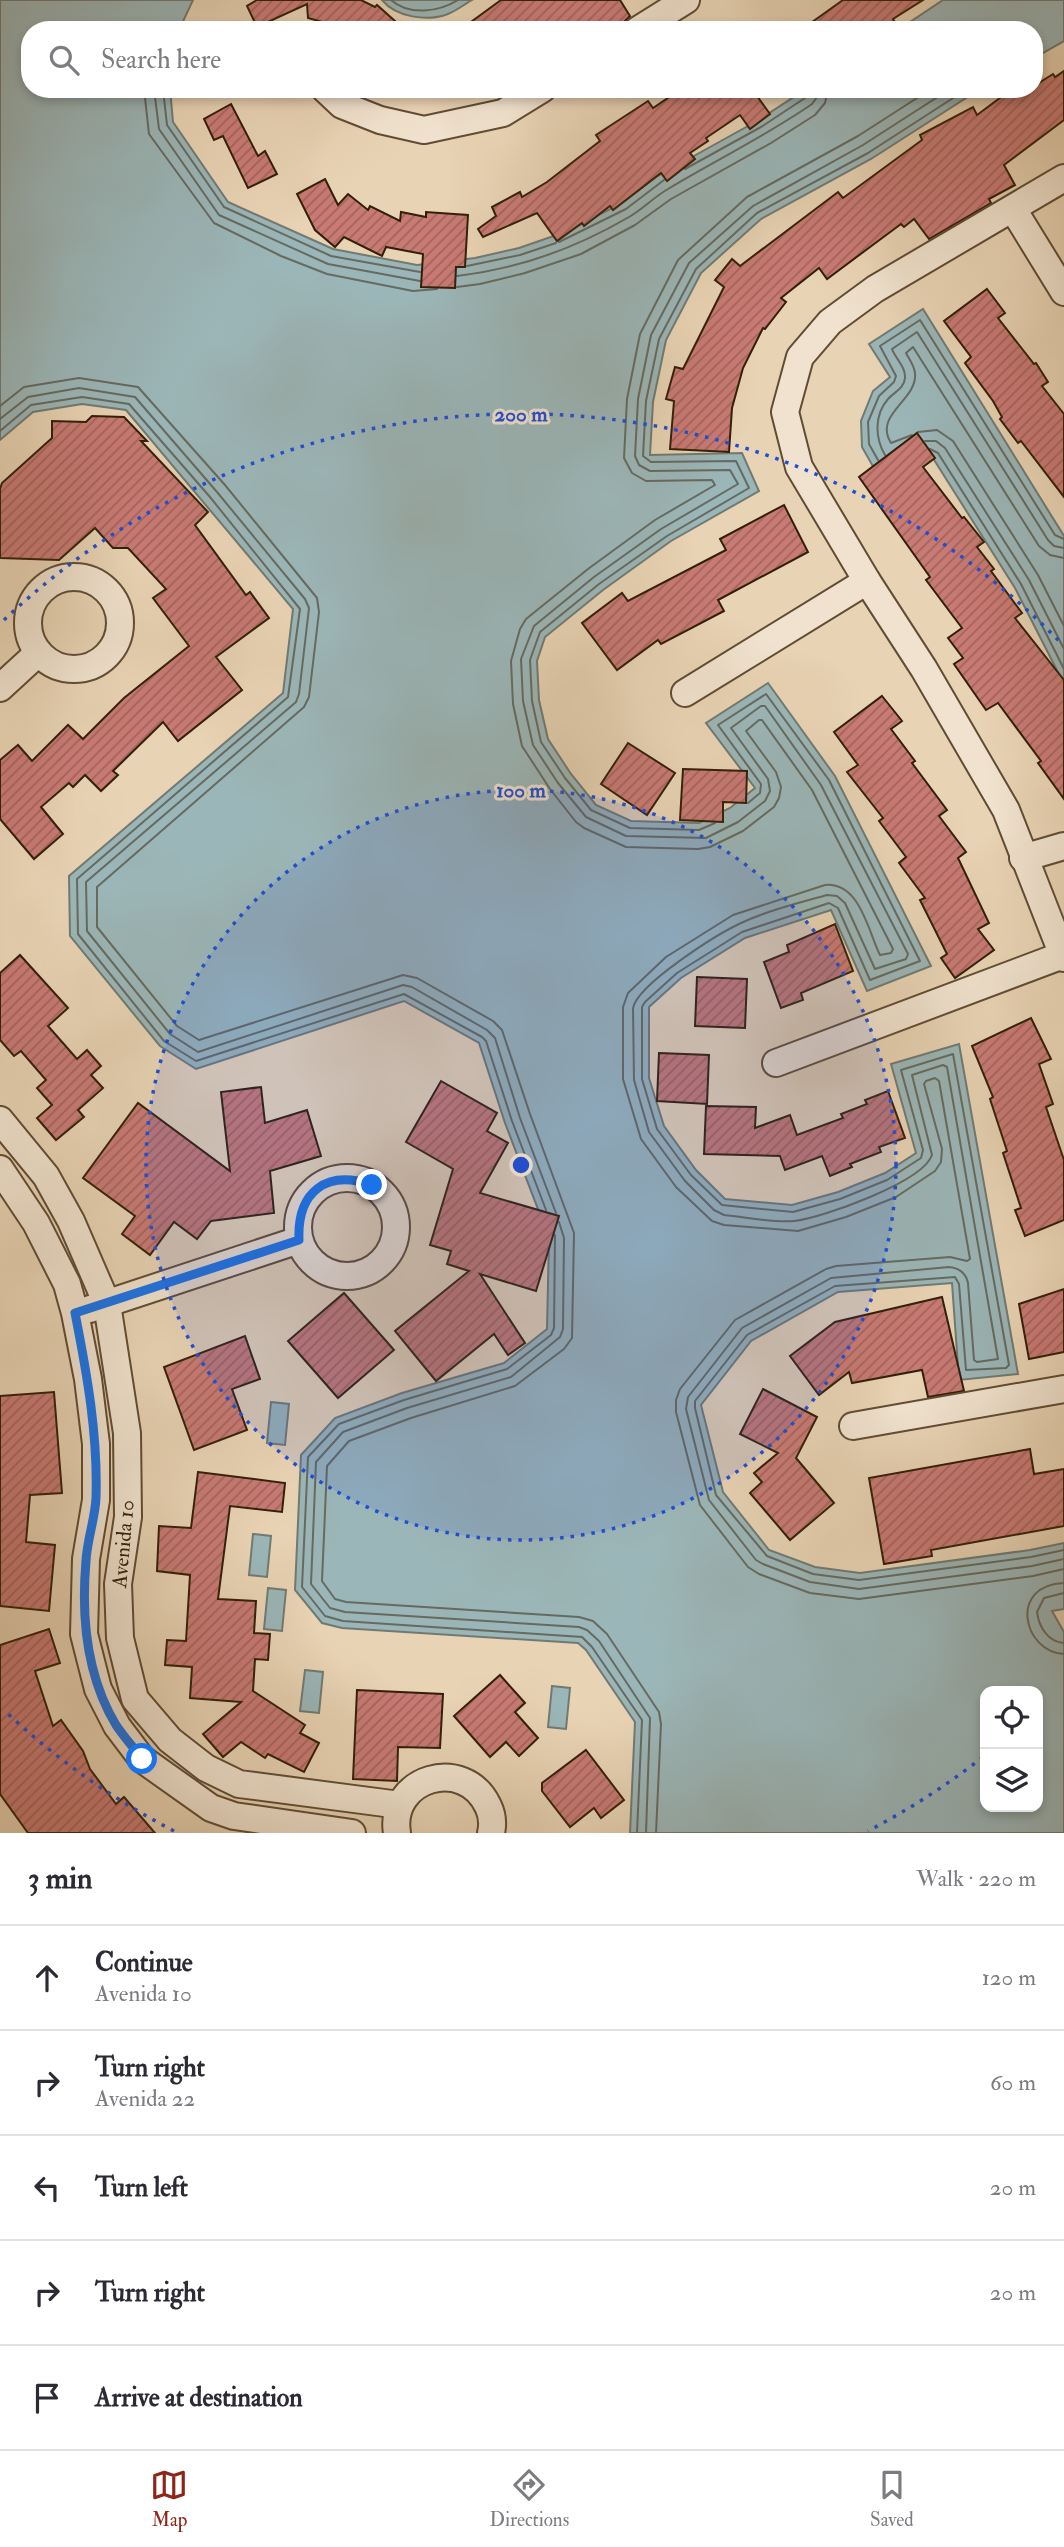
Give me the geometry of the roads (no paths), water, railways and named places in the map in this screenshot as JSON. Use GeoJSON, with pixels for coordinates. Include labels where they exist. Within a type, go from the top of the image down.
{"type":"FeatureCollection","features":[{"type":"Feature","properties":{"kind":"street"},"geometry":{"type":"LineString","coordinates":[[652,21],[686,0]]}},
{"type":"Feature","properties":{"kind":"street"},"geometry":{"type":"LineString","coordinates":[[335,98],[342,105],[380,120],[424,130],[503,113],[527,98]]}},
{"type":"Feature","properties":{"kind":"street"},"geometry":{"type":"LineString","coordinates":[[776,1063],[1063,957],[1006,810],[924,669],[867,581],[799,467],[785,412],[800,357],[830,321],[875,289],[1064,178]]}},
{"type":"Feature","properties":{"kind":"street"},"geometry":{"type":"LineString","coordinates":[[1013,209],[1064,292]]}},
{"type":"Feature","properties":{"kind":"street"},"geometry":{"type":"LineString","coordinates":[[685,693],[867,581]]}},
{"type":"Feature","properties":{"kind":"street"},"geometry":{"type":"LineString","coordinates":[[0,688],[38,653]]}},
{"type":"Feature","properties":{"kind":"street"},"geometry":{"type":"LineString","coordinates":[[1024,858],[1064,846]]}},
{"type":"Feature","properties":{"kind":"street","name":"Avenida 10"},"geometry":{"type":"LineString","coordinates":[[0,1120],[46,1175],[71,1221],[107,1304],[127,1433],[128,1517],[118,1584],[120,1638],[135,1699],[170,1740],[206,1768],[239,1784],[400,1805]]}},
{"type":"Feature","properties":{"kind":"street","name":"Avenida 10"},"geometry":{"type":"LineString","coordinates":[[0,1169],[36,1223],[67,1284],[75,1313],[88,1379],[96,1444],[96,1500],[86,1559],[85,1634],[98,1689],[117,1726],[142,1759],[211,1808],[234,1816],[352,1833]]}},
{"type":"Feature","properties":{"kind":"street"},"geometry":{"type":"LineString","coordinates":[[75,1313],[299,1240]]}},
{"type":"Feature","properties":{"kind":"street"},"geometry":{"type":"LineString","coordinates":[[853,1426],[1064,1389]]}},
{"type":"Feature","properties":{"kind":"street"},"geometry":{"type":"LineString","coordinates":[[397,1833],[400,1805],[409,1791],[423,1782],[439,1777],[455,1778],[470,1784],[483,1796],[490,1810],[491,1833]]}},
{"type":"Feature","properties":{"kind":"water"},"geometry":{"type":"Polygon","coordinates":[[[0,0],[193,0],[183,21],[21,21],[21,98],[171,98],[173,122],[228,202],[333,249],[417,265],[475,258],[519,248],[568,231],[622,203],[656,177],[757,121],[792,98],[966,98],[871,159],[761,219],[701,273],[666,340],[653,402],[650,455],[742,453],[759,491],[671,541],[603,590],[545,637],[537,661],[539,700],[548,739],[596,805],[631,821],[699,823],[730,808],[755,788],[706,723],[768,683],[835,776],[931,966],[867,991],[831,910],[745,938],[681,978],[649,1007],[649,1078],[664,1126],[696,1170],[725,1199],[792,1205],[838,1192],[885,1173],[916,1153],[891,1064],[959,1044],[1018,1374],[959,1380],[952,1283],[838,1292],[751,1341],[701,1405],[723,1492],[769,1550],[815,1567],[860,1573],[1064,1543],[1064,1609],[1052,1611],[1064,1632],[1064,1833],[630,1833],[635,1722],[586,1650],[578,1643],[342,1628],[322,1623],[295,1590],[301,1455],[335,1418],[402,1393],[504,1363],[547,1329],[549,1238],[505,1123],[479,1043],[404,1001],[196,1069],[160,1046],[70,936],[69,876],[283,693],[293,609],[126,410],[82,404],[33,412],[0,440],[0,0]]]}},
{"type":"Feature","properties":{"kind":"water"},"geometry":{"type":"Polygon","coordinates":[[[382,0],[472,0],[448,14],[422,18],[403,14],[382,0]]]}},
{"type":"Feature","properties":{"kind":"water"},"geometry":{"type":"Polygon","coordinates":[[[943,0],[1064,0],[1064,41],[1043,53],[1043,21],[912,21],[943,0]]]}},
{"type":"Feature","properties":{"kind":"water"},"geometry":{"type":"Polygon","coordinates":[[[923,309],[1064,536],[1064,684],[1015,588],[931,455],[879,477],[862,447],[861,421],[873,391],[890,377],[869,344],[923,309]]]}},
{"type":"Feature","properties":{"kind":"water"},"geometry":{"type":"Polygon","coordinates":[[[271,1402],[289,1404],[285,1445],[267,1443],[271,1402]]]}},
{"type":"Feature","properties":{"kind":"water"},"geometry":{"type":"Polygon","coordinates":[[[253,1534],[271,1536],[267,1577],[249,1575],[253,1534]]]}},
{"type":"Feature","properties":{"kind":"water"},"geometry":{"type":"Polygon","coordinates":[[[268,1588],[286,1590],[282,1631],[264,1629],[268,1588]]]}},
{"type":"Feature","properties":{"kind":"water"},"geometry":{"type":"Polygon","coordinates":[[[305,1670],[323,1672],[319,1713],[300,1711],[305,1670]]]}},
{"type":"Feature","properties":{"kind":"water"},"geometry":{"type":"Polygon","coordinates":[[[552,1686],[570,1688],[566,1729],[548,1727],[552,1686]]]}}]}
